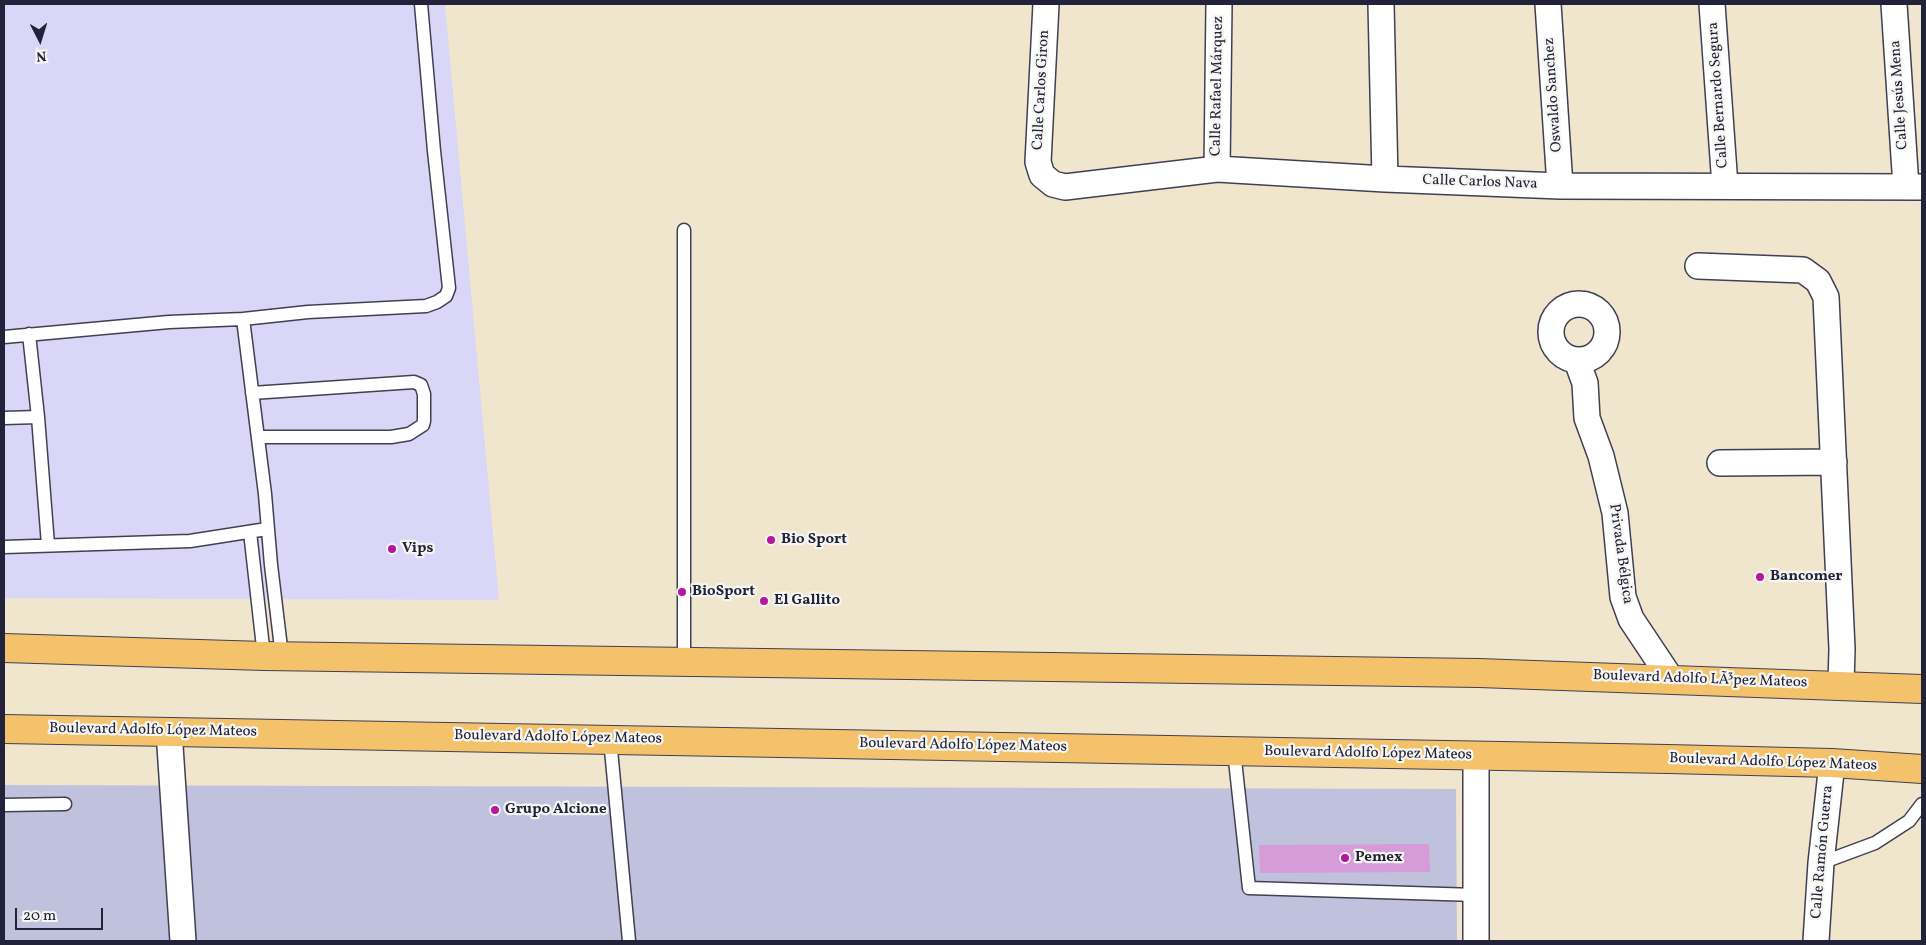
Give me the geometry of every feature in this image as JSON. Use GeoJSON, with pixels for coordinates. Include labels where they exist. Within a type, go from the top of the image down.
{"type":"FeatureCollection","features":[{"type":"Feature","properties":{"kind":"main road"},"geometry":{"type":"LineString","coordinates":[[4,648],[273,656],[684,662]]}},
{"type":"Feature","properties":{"kind":"main road","name":"Boulevard Adolfo LÃ³pez Mateos"},"geometry":{"type":"LineString","coordinates":[[684,662],[1479,673],[1922,689]]}},
{"type":"Feature","properties":{"kind":"main road","name":"Boulevard Adolfo López Mateos"},"geometry":{"type":"LineString","coordinates":[[4,729],[1832,763],[1922,769]]}},
{"type":"Feature","properties":{"kind":"street","name":"Calle Carlos Giron"},"geometry":{"type":"LineString","coordinates":[[1042,175],[1038,162],[1046,4]]}},
{"type":"Feature","properties":{"kind":"street","name":"Calle Rafael Márquez"},"geometry":{"type":"LineString","coordinates":[[1217,169],[1219,4]]}},
{"type":"Feature","properties":{"kind":"street"},"geometry":{"type":"LineString","coordinates":[[1381,4],[1385,179]]}},
{"type":"Feature","properties":{"kind":"street","name":"Oswaldo Sanchez"},"geometry":{"type":"LineString","coordinates":[[1548,4],[1560,186]]}},
{"type":"Feature","properties":{"kind":"street","name":"Calle Bernardo Segura"},"geometry":{"type":"LineString","coordinates":[[1712,4],[1725,186]]}},
{"type":"Feature","properties":{"kind":"street","name":"Calle Jesús Mena"},"geometry":{"type":"LineString","coordinates":[[1894,4],[1914,187]]}},
{"type":"Feature","properties":{"kind":"street","name":"Calle Carlos Nava"},"geometry":{"type":"LineString","coordinates":[[1042,175],[1053,184],[1065,187],[1217,169],[1385,179],[1560,186],[1914,187]]}},
{"type":"Feature","properties":{"kind":"street"},"geometry":{"type":"LineString","coordinates":[[1698,266],[1803,270],[1818,280],[1826,297],[1842,649],[1841,685]]}},
{"type":"Feature","properties":{"kind":"street","name":"Privada Bélgica"},"geometry":{"type":"LineString","coordinates":[[1577,360],[1585,383],[1587,418],[1601,456],[1615,513],[1623,597],[1631,619],[1671,679]]}},
{"type":"Feature","properties":{"kind":"street"},"geometry":{"type":"LineString","coordinates":[[1720,463],[1834,462]]}},
{"type":"Feature","properties":{"kind":"street"},"geometry":{"type":"LineString","coordinates":[[169,731],[183,941]]}},
{"type":"Feature","properties":{"kind":"street"},"geometry":{"type":"LineString","coordinates":[[1476,756],[1476,941]]}},
{"type":"Feature","properties":{"kind":"street","name":"Calle Ramón Guerra"},"geometry":{"type":"LineString","coordinates":[[1816,941],[1820,863],[1832,763]]}},
{"type":"Feature","properties":{"kind":"lane"},"geometry":{"type":"LineString","coordinates":[[4,337],[169,322],[243,319],[308,312],[426,306],[446,296],[448,288],[422,4]]}},
{"type":"Feature","properties":{"kind":"lane"},"geometry":{"type":"LineString","coordinates":[[684,230],[684,662]]}},
{"type":"Feature","properties":{"kind":"lane"},"geometry":{"type":"LineString","coordinates":[[243,319],[258,437],[267,529],[273,656]]}},
{"type":"Feature","properties":{"kind":"lane"},"geometry":{"type":"LineString","coordinates":[[29,334],[38,417],[48,545]]}},
{"type":"Feature","properties":{"kind":"lane"},"geometry":{"type":"LineString","coordinates":[[252,393],[414,382],[421,385],[424,394],[423,425],[409,434],[391,437],[258,437]]}},
{"type":"Feature","properties":{"kind":"lane"},"geometry":{"type":"LineString","coordinates":[[4,418],[38,417]]}},
{"type":"Feature","properties":{"kind":"lane"},"geometry":{"type":"LineString","coordinates":[[4,547],[116,545],[190,541],[267,529]]}},
{"type":"Feature","properties":{"kind":"lane"},"geometry":{"type":"LineString","coordinates":[[250,532],[273,656]]}},
{"type":"Feature","properties":{"kind":"lane"},"geometry":{"type":"LineString","coordinates":[[610,740],[629,941]]}},
{"type":"Feature","properties":{"kind":"lane"},"geometry":{"type":"LineString","coordinates":[[1234,751],[1249,888],[1476,895]]}},
{"type":"Feature","properties":{"kind":"lane"},"geometry":{"type":"LineString","coordinates":[[4,804],[64,804]]}},
{"type":"Feature","properties":{"kind":"lane"},"geometry":{"type":"LineString","coordinates":[[1820,863],[1875,843],[1909,821],[1922,804]]}},
{"type":"Feature","properties":{"kind":"shaded area"},"geometry":{"type":"Polygon","coordinates":[[[4,4],[445,4],[499,600],[4,598],[4,4]]]}},
{"type":"Feature","properties":{"kind":"shaded area"},"geometry":{"type":"Polygon","coordinates":[[[4,785],[1456,789],[1457,941],[4,941],[4,785]]]}},
{"type":"Feature","properties":{"kind":"building","name":"Pemex"},"geometry":{"type":"Polygon","coordinates":[[[1429,844],[1430,872],[1260,873],[1259,845],[1429,844]]]}},
{"type":"Feature","properties":{"kind":"place","name":"Bio Sport"},"geometry":{"type":"Point","coordinates":[771,540]}},
{"type":"Feature","properties":{"kind":"place","name":"Vips"},"geometry":{"type":"Point","coordinates":[392,549]}},
{"type":"Feature","properties":{"kind":"place","name":"Bancomer"},"geometry":{"type":"Point","coordinates":[1760,577]}},
{"type":"Feature","properties":{"kind":"place","name":"BioSport"},"geometry":{"type":"Point","coordinates":[682,592]}},
{"type":"Feature","properties":{"kind":"place","name":"El Gallito"},"geometry":{"type":"Point","coordinates":[764,601]}},
{"type":"Feature","properties":{"kind":"place","name":"Grupo Alcione"},"geometry":{"type":"Point","coordinates":[495,810]}},
{"type":"Feature","properties":{"kind":"place","name":"Pemex"},"geometry":{"type":"Point","coordinates":[1345,858]}}]}
